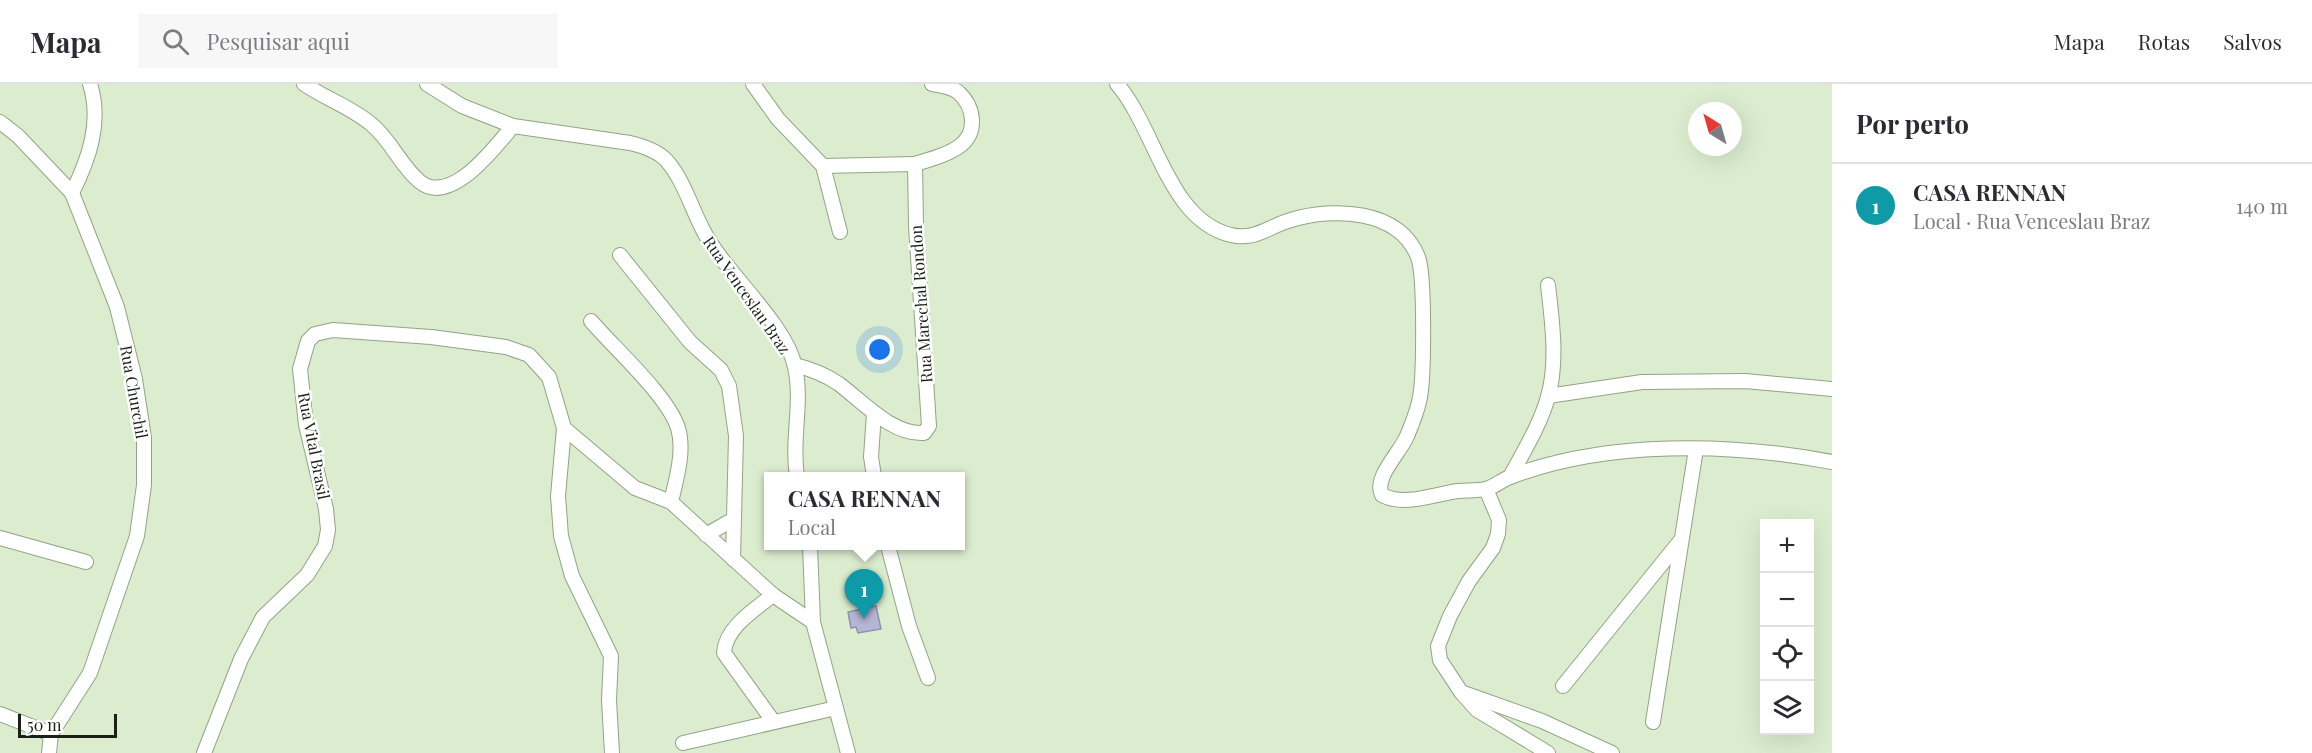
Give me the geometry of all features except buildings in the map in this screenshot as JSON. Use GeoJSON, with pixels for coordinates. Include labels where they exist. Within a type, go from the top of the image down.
{"type":"FeatureCollection","features":[{"type":"Feature","properties":{"kind":"street"},"geometry":{"type":"LineString","coordinates":[[72,193],[89,153],[92,138],[95,116],[90,84]]}},
{"type":"Feature","properties":{"kind":"street"},"geometry":{"type":"LineString","coordinates":[[304,84],[371,123],[418,180],[434,188],[449,185],[478,166],[513,126]]}},
{"type":"Feature","properties":{"kind":"street","name":"Rua Venceslau Braz"},"geometry":{"type":"LineString","coordinates":[[427,84],[462,106],[513,126],[630,142],[642,145],[666,160],[683,186],[714,249],[780,335],[795,365],[798,396],[794,450],[796,472]]}},
{"type":"Feature","properties":{"kind":"street"},"geometry":{"type":"LineString","coordinates":[[753,84],[777,119],[823,166],[840,232]]}},
{"type":"Feature","properties":{"kind":"street"},"geometry":{"type":"LineString","coordinates":[[823,166],[915,164],[949,153],[963,144],[972,133],[973,118],[968,105],[958,92],[932,84]]}},
{"type":"Feature","properties":{"kind":"street"},"geometry":{"type":"LineString","coordinates":[[1117,84],[1135,110],[1185,205],[1202,222],[1218,231],[1233,236],[1253,237],[1288,220],[1348,212],[1390,225],[1406,235],[1420,265],[1420,398],[1407,436],[1380,480],[1379,489],[1382,495],[1390,499],[1403,500],[1486,489],[1509,477],[1578,458],[1696,449],[1773,452],[1832,462]]}},
{"type":"Feature","properties":{"kind":"street","name":"Rua Churchil"},"geometry":{"type":"LineString","coordinates":[[0,122],[18,136],[72,193],[117,307],[132,368],[144,438],[144,485],[137,536],[90,673],[51,735],[50,753]]}},
{"type":"Feature","properties":{"kind":"street","name":"Rua Marechal Rondon"},"geometry":{"type":"LineString","coordinates":[[795,365],[814,371],[837,383],[874,413],[915,434],[924,433],[929,426],[916,226],[915,164]]}},
{"type":"Feature","properties":{"kind":"street"},"geometry":{"type":"LineString","coordinates":[[620,255],[684,336],[721,370],[729,386],[736,436],[732,520],[734,559]]}},
{"type":"Feature","properties":{"kind":"street"},"geometry":{"type":"LineString","coordinates":[[1509,477],[1531,438],[1548,396],[1554,357],[1548,285]]}},
{"type":"Feature","properties":{"kind":"street"},"geometry":{"type":"LineString","coordinates":[[591,321],[653,390],[678,428],[679,461],[671,502]]}},
{"type":"Feature","properties":{"kind":"street","name":"Rua Vital Brasil"},"geometry":{"type":"LineString","coordinates":[[204,753],[241,659],[263,617],[307,575],[325,546],[328,530],[326,508],[306,425],[300,369],[308,341],[315,334],[333,330],[463,340],[518,350],[540,364],[549,376],[564,428],[558,496],[561,536],[572,576],[611,656],[609,700],[612,753]]}},
{"type":"Feature","properties":{"kind":"street"},"geometry":{"type":"LineString","coordinates":[[1548,396],[1642,382],[1745,381],[1832,389]]}},
{"type":"Feature","properties":{"kind":"street"},"geometry":{"type":"LineString","coordinates":[[873,472],[871,458],[874,413]]}},
{"type":"Feature","properties":{"kind":"street"},"geometry":{"type":"LineString","coordinates":[[564,428],[626,482],[651,496],[671,502],[773,595],[813,621]]}},
{"type":"Feature","properties":{"kind":"street"},"geometry":{"type":"LineString","coordinates":[[1653,722],[1696,449]]}},
{"type":"Feature","properties":{"kind":"street"},"geometry":{"type":"LineString","coordinates":[[1486,489],[1499,520],[1498,534],[1493,548],[1469,581],[1450,616],[1438,646],[1440,660],[1461,692],[1477,710],[1548,753]]}},
{"type":"Feature","properties":{"kind":"street"},"geometry":{"type":"LineString","coordinates":[[706,535],[732,520]]}},
{"type":"Feature","properties":{"kind":"street"},"geometry":{"type":"LineString","coordinates":[[0,538],[86,562]]}},
{"type":"Feature","properties":{"kind":"street"},"geometry":{"type":"LineString","coordinates":[[1563,686],[1682,538]]}},
{"type":"Feature","properties":{"kind":"street"},"geometry":{"type":"LineString","coordinates":[[810,550],[813,621],[848,753]]}},
{"type":"Feature","properties":{"kind":"street"},"geometry":{"type":"LineString","coordinates":[[889,550],[909,626],[928,678]]}},
{"type":"Feature","properties":{"kind":"street"},"geometry":{"type":"LineString","coordinates":[[773,595],[733,630],[727,639],[724,653],[773,721]]}},
{"type":"Feature","properties":{"kind":"street"},"geometry":{"type":"LineString","coordinates":[[1461,692],[1579,736],[1612,753]]}},
{"type":"Feature","properties":{"kind":"street"},"geometry":{"type":"LineString","coordinates":[[683,743],[836,708]]}},
{"type":"Feature","properties":{"kind":"street"},"geometry":{"type":"LineString","coordinates":[[0,714],[51,735]]}},
{"type":"Feature","properties":{"kind":"place","name":"CASA RENNAN"},"geometry":{"type":"Point","coordinates":[864,619]}}]}
